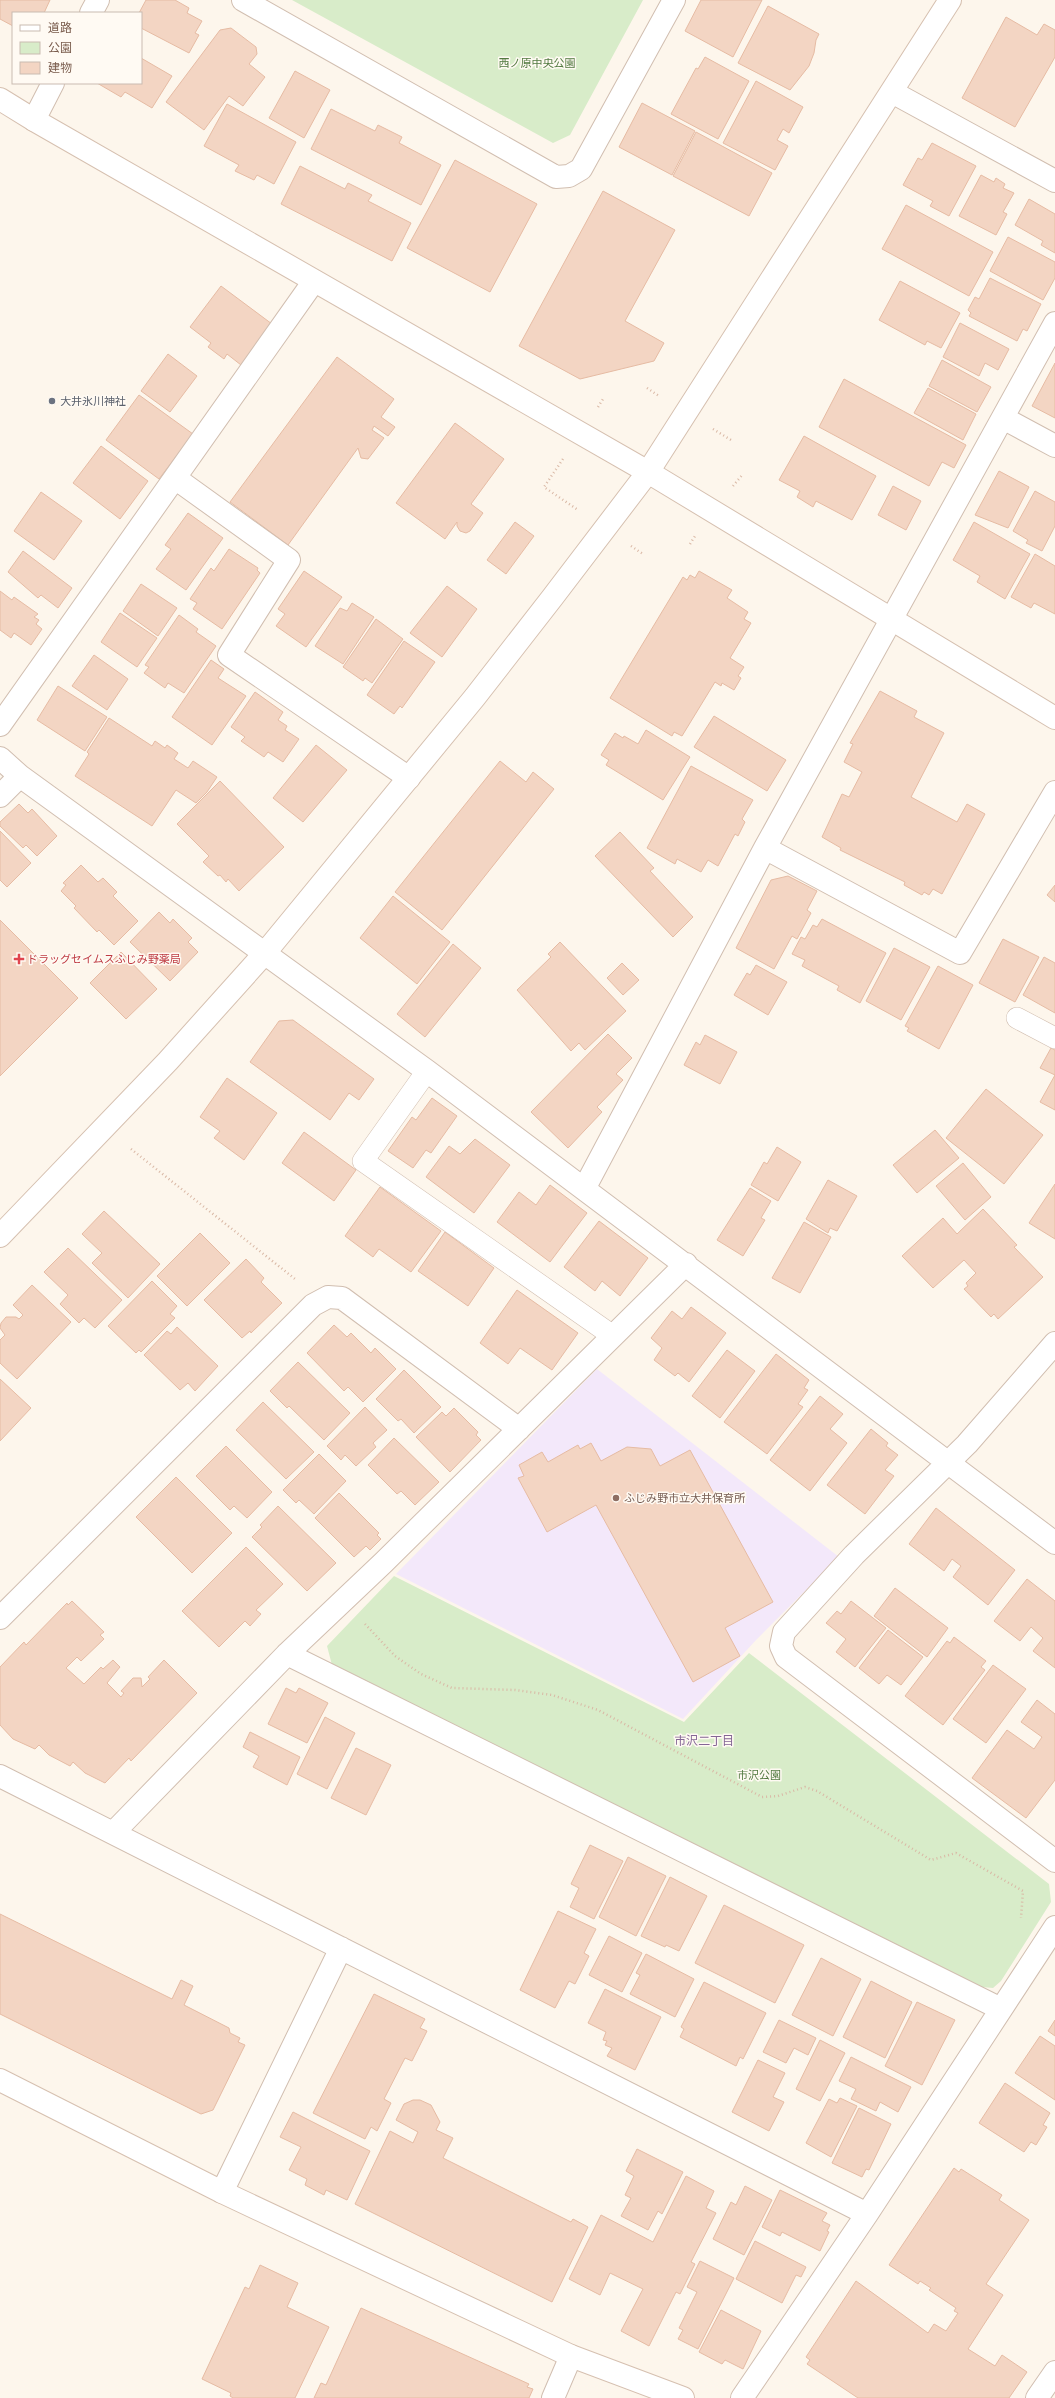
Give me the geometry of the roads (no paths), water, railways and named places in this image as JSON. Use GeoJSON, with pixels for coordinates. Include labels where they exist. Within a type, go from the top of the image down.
{"type":"FeatureCollection","features":[{"type":"Feature","properties":{"kind":"street"},"geometry":{"type":"LineString","coordinates":[[92,12],[98,0]]}},
{"type":"Feature","properties":{"kind":"street"},"geometry":{"type":"LineString","coordinates":[[244,0],[556,177],[569,176],[581,168],[674,0]]}},
{"type":"Feature","properties":{"kind":"street"},"geometry":{"type":"LineString","coordinates":[[0,1236],[168,1060],[264,954],[409,778],[606,529],[648,472],[950,0]]}},
{"type":"Feature","properties":{"kind":"street"},"geometry":{"type":"LineString","coordinates":[[34,120],[53,84]]}},
{"type":"Feature","properties":{"kind":"street"},"geometry":{"type":"LineString","coordinates":[[892,92],[1055,181]]}},
{"type":"Feature","properties":{"kind":"street"},"geometry":{"type":"LineString","coordinates":[[0,99],[34,120],[648,472],[1055,718]]}},
{"type":"Feature","properties":{"kind":"street"},"geometry":{"type":"LineString","coordinates":[[0,725],[314,281]]}},
{"type":"Feature","properties":{"kind":"street"},"geometry":{"type":"LineString","coordinates":[[584,1188],[765,848],[1055,323]]}},
{"type":"Feature","properties":{"kind":"street"},"geometry":{"type":"LineString","coordinates":[[1003,418],[1055,446]]}},
{"type":"Feature","properties":{"kind":"street"},"geometry":{"type":"LineString","coordinates":[[175,478],[289,560],[229,655],[409,778]]}},
{"type":"Feature","properties":{"kind":"street"},"geometry":{"type":"LineString","coordinates":[[0,758],[20,776],[427,1071],[686,1264],[1055,1543]]}},
{"type":"Feature","properties":{"kind":"street"},"geometry":{"type":"LineString","coordinates":[[0,796],[20,776]]}},
{"type":"Feature","properties":{"kind":"street"},"geometry":{"type":"LineString","coordinates":[[765,848],[960,953],[1055,792]]}},
{"type":"Feature","properties":{"kind":"street"},"geometry":{"type":"LineString","coordinates":[[114,1832],[287,1654],[349,1596],[686,1264]]}},
{"type":"Feature","properties":{"kind":"street"},"geometry":{"type":"LineString","coordinates":[[0,1618],[313,1305],[328,1297],[342,1298],[519,1429]]}},
{"type":"Feature","properties":{"kind":"street"},"geometry":{"type":"LineString","coordinates":[[1055,1343],[967,1444],[854,1555],[784,1632],[781,1646],[786,1657],[1055,1861]]}},
{"type":"Feature","properties":{"kind":"street"},"geometry":{"type":"LineString","coordinates":[[287,1654],[1001,2009]]}},
{"type":"Feature","properties":{"kind":"street"},"geometry":{"type":"LineString","coordinates":[[0,1776],[114,1832],[867,2214]]}},
{"type":"Feature","properties":{"kind":"street"},"geometry":{"type":"LineString","coordinates":[[742,2398],[867,2214],[1055,1927]]}},
{"type":"Feature","properties":{"kind":"street"},"geometry":{"type":"LineString","coordinates":[[222,2192],[341,1948]]}},
{"type":"Feature","properties":{"kind":"street"},"geometry":{"type":"LineString","coordinates":[[0,2080],[222,2192],[571,2356],[656,2393],[683,2398]]}},
{"type":"Feature","properties":{"kind":"street"},"geometry":{"type":"LineString","coordinates":[[554,2398],[571,2356]]}},
{"type":"Feature","properties":{"kind":"street"},"geometry":{"type":"LineString","coordinates":[[1037,2398],[1055,2372]]}},
{"type":"Feature","properties":{"kind":"lane"},"geometry":{"type":"LineString","coordinates":[[1017,1018],[1055,1038]]}},
{"type":"Feature","properties":{"kind":"lane"},"geometry":{"type":"LineString","coordinates":[[427,1071],[363,1161],[613,1336]]}},
{"type":"Feature","properties":{"kind":"place","name":"大井氷川神社"},"geometry":{"type":"Point","coordinates":[52,401]}},
{"type":"Feature","properties":{"kind":"place","name":"ドラッグセイムスふじみ野薬局"},"geometry":{"type":"Point","coordinates":[19,959]}},
{"type":"Feature","properties":{"kind":"place","name":"ふじみ野市立大井保育所"},"geometry":{"type":"Point","coordinates":[616,1498]}},
{"type":"Feature","properties":{"kind":"district","name":"市沢二丁目"},"geometry":{"type":"Point","coordinates":[704,1741]}},
{"type":"Feature","properties":{"kind":"park label","name":"西ノ原中央公園"},"geometry":{"type":"Point","coordinates":[537,63]}},
{"type":"Feature","properties":{"kind":"park label","name":"市沢公園"},"geometry":{"type":"Point","coordinates":[759,1775]}}]}
